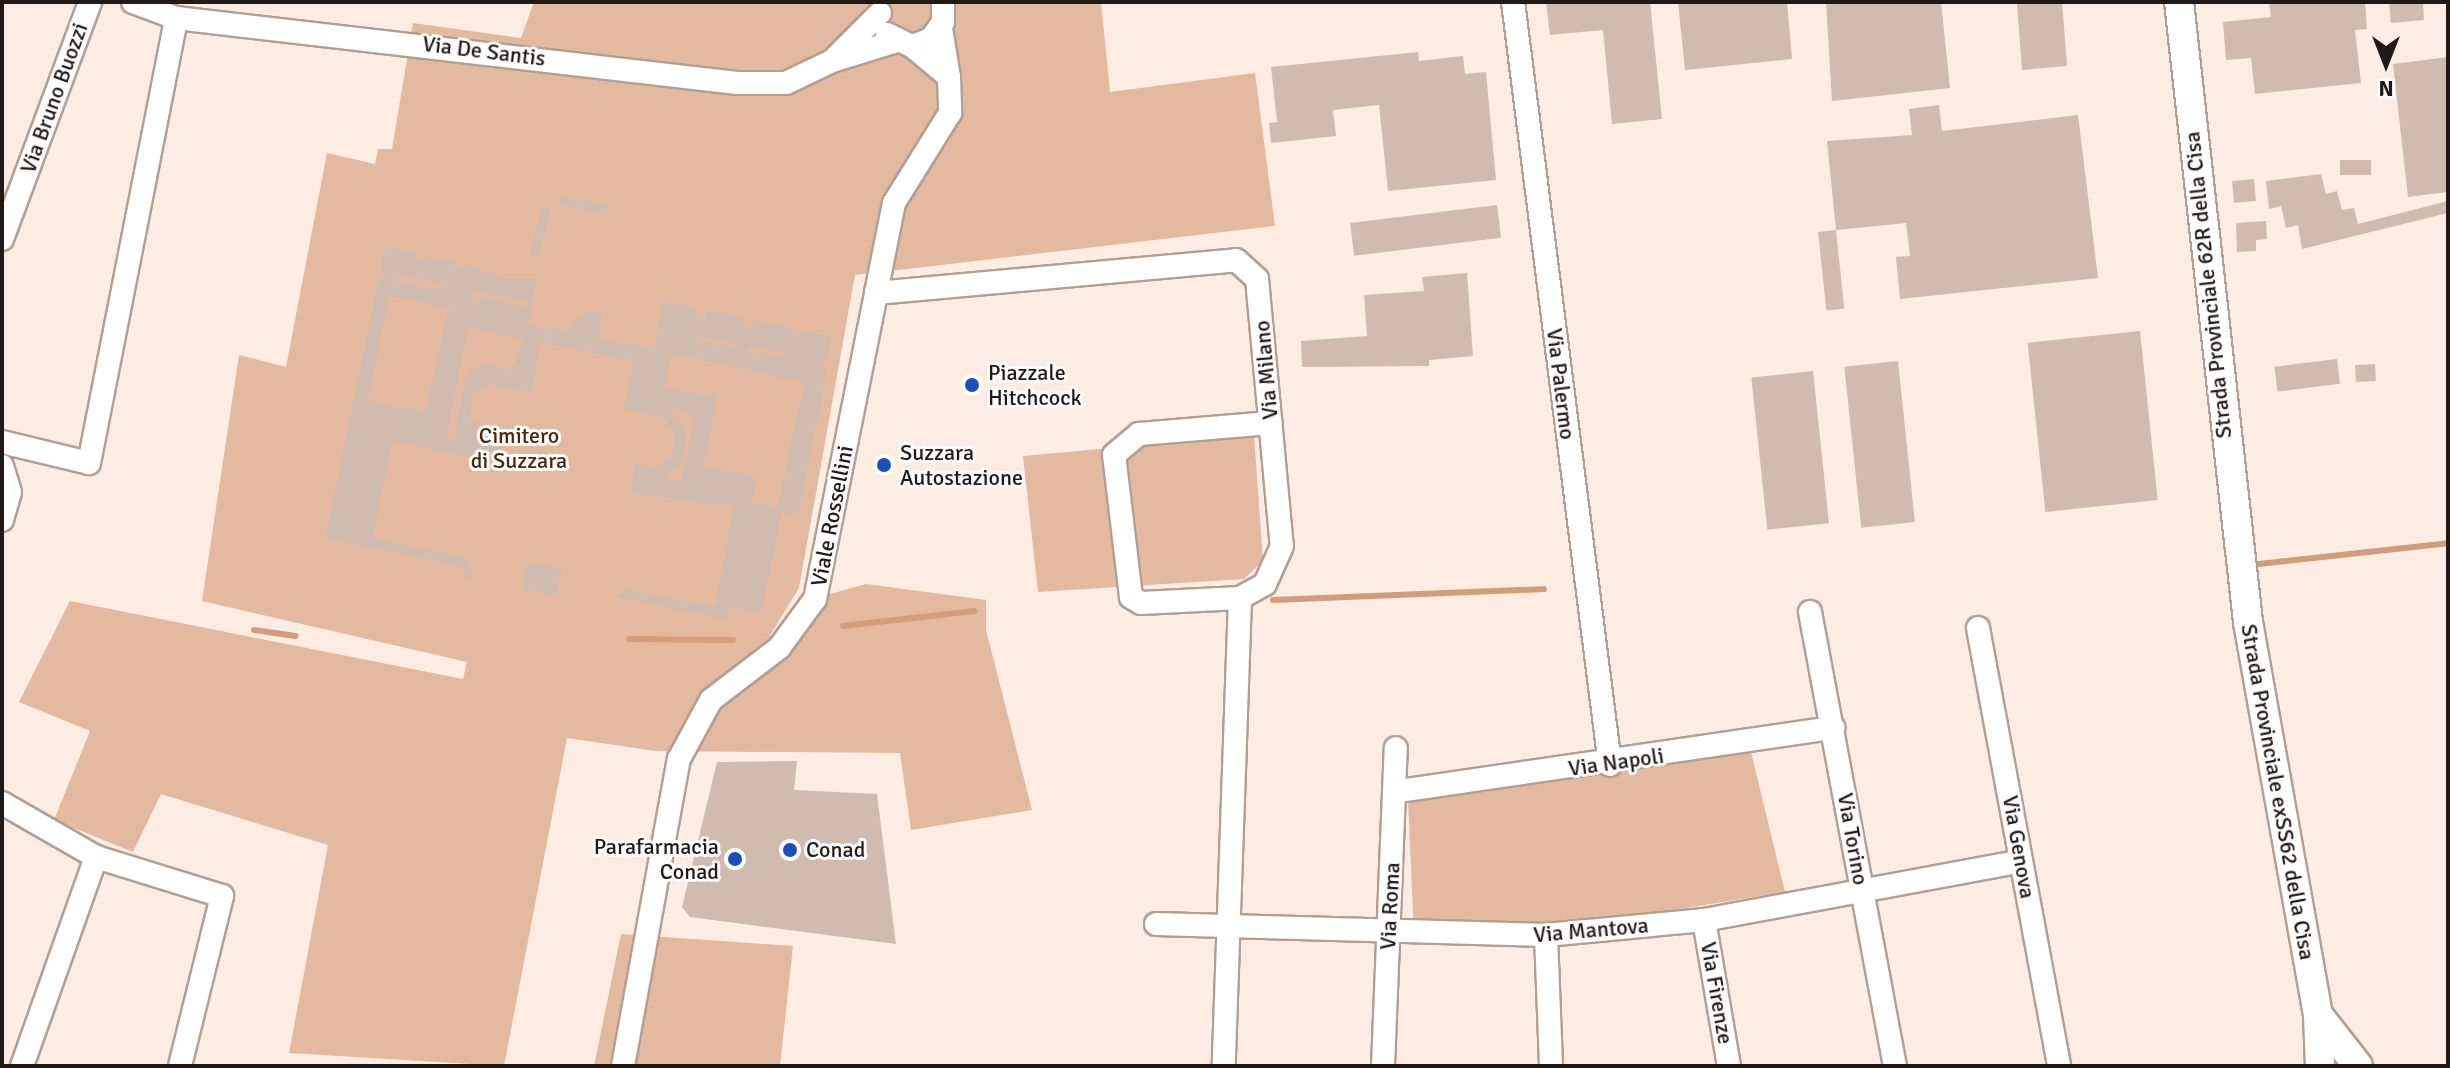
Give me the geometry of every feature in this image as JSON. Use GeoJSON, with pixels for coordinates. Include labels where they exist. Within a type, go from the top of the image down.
{"type":"FeatureCollection","features":[{"type":"Feature","properties":{"kind":"main road","name":"Strada Provinciale 62R della Cisa"},"geometry":{"type":"LineString","coordinates":[[2179,2],[2241,568]]}},
{"type":"Feature","properties":{"kind":"main road","name":"Strada Provinciale exSS62 della Cisa"},"geometry":{"type":"LineString","coordinates":[[2241,568],[2318,1015],[2320,1066]]}},
{"type":"Feature","properties":{"kind":"main road","name":"Strada Provinciale exSS62 della Cisa"},"geometry":{"type":"LineString","coordinates":[[2318,1015],[2358,1066]]}},
{"type":"Feature","properties":{"kind":"street","name":"Via Bruno Buozzi"},"geometry":{"type":"LineString","coordinates":[[2,239],[90,2]]}},
{"type":"Feature","properties":{"kind":"street","name":"Via De Santis"},"geometry":{"type":"LineString","coordinates":[[133,2],[176,18],[737,83],[786,83],[832,61]]}},
{"type":"Feature","properties":{"kind":"street"},"geometry":{"type":"LineString","coordinates":[[876,293],[894,203],[950,113],[949,77],[941,28],[943,2]]}},
{"type":"Feature","properties":{"kind":"street","name":"Via Palermo"},"geometry":{"type":"LineString","coordinates":[[1513,2],[1610,765]]}},
{"type":"Feature","properties":{"kind":"street"},"geometry":{"type":"LineString","coordinates":[[832,61],[881,5],[904,44],[949,77]]}},
{"type":"Feature","properties":{"kind":"street"},"geometry":{"type":"LineString","coordinates":[[2,442],[89,463],[176,18]]}},
{"type":"Feature","properties":{"kind":"street"},"geometry":{"type":"LineString","coordinates":[[832,61],[904,44],[941,28]]}},
{"type":"Feature","properties":{"kind":"street","name":"Via Milano"},"geometry":{"type":"LineString","coordinates":[[876,293],[1236,260],[1257,279],[1281,558],[1265,584],[1240,598]]}},
{"type":"Feature","properties":{"kind":"street","name":"Viale Rossellini"},"geometry":{"type":"LineString","coordinates":[[623,1066],[679,759],[711,700],[779,648],[815,599],[876,293]]}},
{"type":"Feature","properties":{"kind":"street"},"geometry":{"type":"LineString","coordinates":[[1224,1066],[1240,598],[1141,603],[1131,597],[1114,455],[1139,434],[1271,423]]}},
{"type":"Feature","properties":{"kind":"street"},"geometry":{"type":"LineString","coordinates":[[2,466],[10,492],[2,520]]}},
{"type":"Feature","properties":{"kind":"street","name":"Via Torino"},"geometry":{"type":"LineString","coordinates":[[1810,612],[1895,1066]]}},
{"type":"Feature","properties":{"kind":"street","name":"Via Genova"},"geometry":{"type":"LineString","coordinates":[[1978,628],[2059,1066]]}},
{"type":"Feature","properties":{"kind":"street","name":"Via Napoli"},"geometry":{"type":"LineString","coordinates":[[1399,791],[1610,765],[1833,728]]}},
{"type":"Feature","properties":{"kind":"street","name":"Via Roma"},"geometry":{"type":"LineString","coordinates":[[1383,1066],[1388,935],[1399,791],[1396,748]]}},
{"type":"Feature","properties":{"kind":"street"},"geometry":{"type":"LineString","coordinates":[[2,803],[96,857],[222,896],[180,1066]]}},
{"type":"Feature","properties":{"kind":"street"},"geometry":{"type":"LineString","coordinates":[[22,1066],[96,857]]}},
{"type":"Feature","properties":{"kind":"street","name":"Via Mantova"},"geometry":{"type":"LineString","coordinates":[[1156,924],[1228,930],[1388,935],[1546,935],[1704,920],[2021,861]]}},
{"type":"Feature","properties":{"kind":"street","name":"Via Firenze"},"geometry":{"type":"LineString","coordinates":[[1704,920],[1729,1066]]}},
{"type":"Feature","properties":{"kind":"street"},"geometry":{"type":"LineString","coordinates":[[1546,935],[1551,1066]]}},
{"type":"Feature","properties":{"kind":"green space","name":"Cimitero di Suzzara"},"geometry":{"type":"Polygon","coordinates":[[[534,2],[1101,2],[1110,92],[1255,73],[1275,226],[855,275],[799,588],[769,637],[830,594],[866,584],[986,600],[986,630],[1032,810],[911,830],[900,753],[656,751],[567,738],[504,1066],[289,1053],[328,845],[161,794],[133,852],[54,820],[90,731],[19,702],[70,601],[463,679],[467,662],[202,601],[239,355],[286,367],[327,153],[375,164],[378,149],[392,149],[413,23],[521,38],[534,2]]]}},
{"type":"Feature","properties":{"kind":"green space"},"geometry":{"type":"Polygon","coordinates":[[[1254,435],[1263,561],[1244,579],[1038,592],[1023,456],[1254,435]]]}},
{"type":"Feature","properties":{"kind":"green space"},"geometry":{"type":"Polygon","coordinates":[[[1751,752],[1785,892],[1549,930],[1414,935],[1408,800],[1751,752]]]}},
{"type":"Feature","properties":{"kind":"green space"},"geometry":{"type":"Polygon","coordinates":[[[621,934],[793,946],[780,1066],[594,1066],[621,934]]]}},
{"type":"Feature","properties":{"kind":"building"},"geometry":{"type":"Polygon","coordinates":[[[1546,2],[1650,2],[1662,119],[1612,124],[1603,30],[1550,35],[1546,2]]]}},
{"type":"Feature","properties":{"kind":"building"},"geometry":{"type":"Polygon","coordinates":[[[1678,2],[1787,2],[1792,59],[1685,70],[1678,2]]]}},
{"type":"Feature","properties":{"kind":"building"},"geometry":{"type":"Polygon","coordinates":[[[1826,2],[1941,2],[1950,88],[1832,101],[1826,2]]]}},
{"type":"Feature","properties":{"kind":"building"},"geometry":{"type":"Polygon","coordinates":[[[2062,2],[2067,66],[2022,70],[2017,4],[2062,2]]]}},
{"type":"Feature","properties":{"kind":"building"},"geometry":{"type":"Polygon","coordinates":[[[2269,2],[2365,2],[2367,29],[2355,30],[2361,83],[2255,94],[2251,58],[2226,60],[2223,22],[2271,17],[2269,2]]]}},
{"type":"Feature","properties":{"kind":"building"},"geometry":{"type":"Polygon","coordinates":[[[2389,2],[2423,2],[2424,20],[2391,23],[2389,2]]]}},
{"type":"Feature","properties":{"kind":"building"},"geometry":{"type":"Polygon","coordinates":[[[1418,52],[1419,61],[1463,56],[1465,74],[1486,72],[1496,180],[1388,191],[1379,105],[1333,110],[1336,136],[1271,143],[1269,123],[1277,122],[1271,67],[1418,52]]]}},
{"type":"Feature","properties":{"kind":"building"},"geometry":{"type":"Polygon","coordinates":[[[2448,57],[2448,192],[2408,197],[2393,64],[2448,57]]]}},
{"type":"Feature","properties":{"kind":"building"},"geometry":{"type":"Polygon","coordinates":[[[1939,105],[1942,131],[2078,115],[2098,278],[1900,299],[1896,257],[1910,256],[1906,223],[1836,230],[1827,141],[1912,135],[1909,109],[1939,105]]]}},
{"type":"Feature","properties":{"kind":"building"},"geometry":{"type":"Polygon","coordinates":[[[2340,160],[2371,160],[2371,175],[2340,175],[2340,160]]]}},
{"type":"Feature","properties":{"kind":"building"},"geometry":{"type":"Polygon","coordinates":[[[2321,174],[2326,194],[2337,191],[2342,210],[2354,208],[2358,224],[2448,201],[2448,213],[2302,249],[2298,225],[2286,228],[2281,206],[2269,209],[2266,181],[2321,174]]]}},
{"type":"Feature","properties":{"kind":"building"},"geometry":{"type":"Polygon","coordinates":[[[2254,179],[2256,201],[2234,203],[2232,181],[2254,179]]]}},
{"type":"Feature","properties":{"kind":"building"},"geometry":{"type":"Polygon","coordinates":[[[559,197],[607,205],[605,214],[558,204],[559,197]]]}},
{"type":"Feature","properties":{"kind":"building"},"geometry":{"type":"Polygon","coordinates":[[[543,205],[551,207],[538,257],[530,255],[543,205]]]}},
{"type":"Feature","properties":{"kind":"building"},"geometry":{"type":"Polygon","coordinates":[[[1497,205],[1501,238],[1354,256],[1350,223],[1497,205]]]}},
{"type":"Feature","properties":{"kind":"building"},"geometry":{"type":"Polygon","coordinates":[[[2266,221],[2267,239],[2256,240],[2256,251],[2237,252],[2236,223],[2266,221]]]}},
{"type":"Feature","properties":{"kind":"building"},"geometry":{"type":"Polygon","coordinates":[[[1836,230],[1844,309],[1826,310],[1818,232],[1836,230]]]}},
{"type":"Feature","properties":{"kind":"building"},"geometry":{"type":"Polygon","coordinates":[[[385,248],[416,253],[414,261],[426,257],[456,262],[455,269],[467,265],[506,279],[536,279],[532,303],[474,291],[472,296],[532,308],[529,324],[570,333],[573,322],[594,309],[602,315],[599,338],[653,349],[663,301],[698,309],[697,317],[706,319],[707,310],[744,318],[742,325],[752,327],[753,320],[788,327],[796,337],[797,330],[831,337],[827,361],[819,365],[826,367],[824,386],[798,515],[782,511],[761,613],[730,607],[728,619],[619,597],[621,588],[715,607],[734,507],[631,492],[635,464],[656,468],[672,456],[676,437],[665,418],[624,409],[634,361],[540,342],[531,393],[490,384],[473,395],[470,416],[481,434],[501,438],[498,454],[487,451],[485,460],[392,441],[372,538],[466,558],[473,577],[464,576],[465,567],[326,538],[379,278],[388,280],[380,272],[385,248]],[[400,275],[398,282],[440,290],[441,284],[400,275]],[[389,296],[367,401],[426,412],[449,307],[389,296]],[[468,328],[446,437],[454,439],[467,373],[485,364],[512,369],[525,340],[468,328]],[[699,336],[698,341],[735,348],[736,344],[699,336]],[[749,346],[748,351],[785,358],[786,353],[749,346]],[[671,353],[665,387],[710,397],[718,391],[703,466],[757,477],[751,503],[777,509],[805,382],[671,353]],[[671,409],[687,433],[681,464],[662,478],[681,482],[695,416],[671,409]]]}},
{"type":"Feature","properties":{"kind":"building"},"geometry":{"type":"Polygon","coordinates":[[[1467,273],[1473,356],[1429,360],[1429,366],[1302,367],[1301,341],[1367,336],[1364,295],[1424,291],[1422,277],[1467,273]]]}},
{"type":"Feature","properties":{"kind":"building"},"geometry":{"type":"Polygon","coordinates":[[[2140,331],[2158,500],[2045,512],[2028,343],[2140,331]]]}},
{"type":"Feature","properties":{"kind":"building"},"geometry":{"type":"Polygon","coordinates":[[[2337,359],[2340,384],[2278,391],[2274,367],[2337,359]]]}},
{"type":"Feature","properties":{"kind":"building"},"geometry":{"type":"Polygon","coordinates":[[[1898,361],[1915,522],[1861,528],[1844,367],[1898,361]]]}},
{"type":"Feature","properties":{"kind":"building"},"geometry":{"type":"Polygon","coordinates":[[[2375,364],[2376,381],[2356,382],[2355,365],[2375,364]]]}},
{"type":"Feature","properties":{"kind":"building"},"geometry":{"type":"Polygon","coordinates":[[[1813,371],[1829,523],[1767,530],[1751,377],[1813,371]]]}},
{"type":"Feature","properties":{"kind":"building"},"geometry":{"type":"Polygon","coordinates":[[[527,562],[561,568],[557,596],[522,590],[527,562]]]}},
{"type":"Feature","properties":{"kind":"building","name":"Conad"},"geometry":{"type":"Polygon","coordinates":[[[797,761],[794,790],[877,794],[896,944],[690,917],[682,907],[717,762],[797,761]]]}},
{"type":"Feature","properties":{"kind":"waterway"},"geometry":{"type":"LineString","coordinates":[[2259,564],[2448,543]]}},
{"type":"Feature","properties":{"kind":"waterway"},"geometry":{"type":"LineString","coordinates":[[1273,600],[1544,589]]}},
{"type":"Feature","properties":{"kind":"waterway"},"geometry":{"type":"LineString","coordinates":[[843,626],[974,611]]}},
{"type":"Feature","properties":{"kind":"waterway"},"geometry":{"type":"LineString","coordinates":[[254,630],[296,636]]}},
{"type":"Feature","properties":{"kind":"waterway"},"geometry":{"type":"LineString","coordinates":[[629,639],[733,640]]}},
{"type":"Feature","properties":{"kind":"place","name":"Piazzale Hitchcock"},"geometry":{"type":"Point","coordinates":[972,385]}},
{"type":"Feature","properties":{"kind":"place","name":"Suzzara Autostazione"},"geometry":{"type":"Point","coordinates":[884,465]}},
{"type":"Feature","properties":{"kind":"place","name":"Conad"},"geometry":{"type":"Point","coordinates":[790,850]}},
{"type":"Feature","properties":{"kind":"place","name":"Parafarmacia Conad"},"geometry":{"type":"Point","coordinates":[735,859]}}]}
